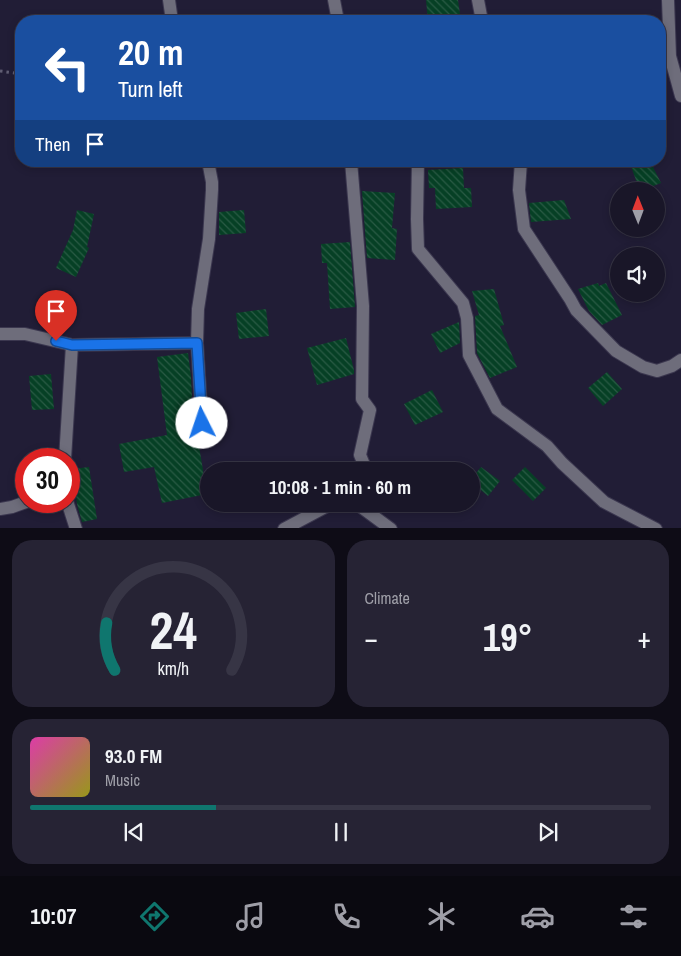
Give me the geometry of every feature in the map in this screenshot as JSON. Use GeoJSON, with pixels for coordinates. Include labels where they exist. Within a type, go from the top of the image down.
{"type":"FeatureCollection","features":[{"type":"Feature","properties":{"kind":"street"},"geometry":{"type":"LineString","coordinates":[[168,0],[171,15]]}},
{"type":"Feature","properties":{"kind":"street"},"geometry":{"type":"LineString","coordinates":[[334,0],[337,15]]}},
{"type":"Feature","properties":{"kind":"street"},"geometry":{"type":"LineString","coordinates":[[478,0],[481,15]]}},
{"type":"Feature","properties":{"kind":"street"},"geometry":{"type":"LineString","coordinates":[[668,0],[670,56],[681,96]]}},
{"type":"Feature","properties":{"kind":"street"},"geometry":{"type":"LineString","coordinates":[[202,423],[197,343],[198,308],[211,220],[212,182],[209,167]]}},
{"type":"Feature","properties":{"kind":"street"},"geometry":{"type":"LineString","coordinates":[[351,167],[363,306],[362,399],[370,410],[360,455],[364,462]]}},
{"type":"Feature","properties":{"kind":"street"},"geometry":{"type":"LineString","coordinates":[[418,167],[418,249],[463,303],[467,318],[470,355],[498,409],[547,446],[562,463],[604,502],[656,528]]}},
{"type":"Feature","properties":{"kind":"street"},"geometry":{"type":"LineString","coordinates":[[521,167],[519,190],[524,229],[576,310],[616,351],[643,367],[657,371],[672,366],[681,360]]}},
{"type":"Feature","properties":{"kind":"street"},"geometry":{"type":"LineString","coordinates":[[0,334],[25,334],[72,345],[197,343]]}},
{"type":"Feature","properties":{"kind":"street"},"geometry":{"type":"LineString","coordinates":[[66,448],[72,345]]}},
{"type":"Feature","properties":{"kind":"street"},"geometry":{"type":"LineString","coordinates":[[0,509],[15,506]]}},
{"type":"Feature","properties":{"kind":"street"},"geometry":{"type":"LineString","coordinates":[[284,528],[315,512]]}},
{"type":"Feature","properties":{"kind":"street"},"geometry":{"type":"LineString","coordinates":[[369,512],[391,528]]}},
{"type":"Feature","properties":{"kind":"street"},"geometry":{"type":"LineString","coordinates":[[71,513],[76,528]]}},
{"type":"Feature","properties":{"kind":"path"},"geometry":{"type":"LineString","coordinates":[[0,72],[15,73]]}},
{"type":"Feature","properties":{"kind":"building"},"geometry":{"type":"Polygon","coordinates":[[[426,0],[458,0],[460,15],[427,15],[426,0]]]}},
{"type":"Feature","properties":{"kind":"building"},"geometry":{"type":"Polygon","coordinates":[[[631,167],[653,167],[660,182],[637,182],[631,167]]]}},
{"type":"Feature","properties":{"kind":"building"},"geometry":{"type":"Polygon","coordinates":[[[463,168],[464,188],[471,188],[472,207],[436,209],[435,188],[429,188],[428,170],[463,168]]]}},
{"type":"Feature","properties":{"kind":"building"},"geometry":{"type":"Polygon","coordinates":[[[362,191],[395,193],[392,228],[397,229],[395,260],[367,258],[362,191]]]}},
{"type":"Feature","properties":{"kind":"building"},"geometry":{"type":"Polygon","coordinates":[[[564,200],[571,219],[531,222],[529,203],[564,200]]]}},
{"type":"Feature","properties":{"kind":"building"},"geometry":{"type":"Polygon","coordinates":[[[77,210],[94,214],[87,247],[89,248],[76,277],[56,268],[73,230],[77,210]]]}},
{"type":"Feature","properties":{"kind":"building"},"geometry":{"type":"Polygon","coordinates":[[[244,210],[246,233],[219,235],[219,212],[244,210]]]}},
{"type":"Feature","properties":{"kind":"building"},"geometry":{"type":"Polygon","coordinates":[[[350,242],[355,307],[330,309],[327,263],[322,263],[321,244],[350,242]]]}},
{"type":"Feature","properties":{"kind":"building"},"geometry":{"type":"Polygon","coordinates":[[[598,283],[599,286],[606,283],[610,291],[610,302],[616,302],[622,315],[602,325],[589,311],[578,289],[598,283]]]}},
{"type":"Feature","properties":{"kind":"building"},"geometry":{"type":"Polygon","coordinates":[[[494,289],[504,325],[500,326],[517,367],[490,378],[477,353],[475,316],[479,315],[472,291],[494,289]]]}},
{"type":"Feature","properties":{"kind":"building"},"geometry":{"type":"Polygon","coordinates":[[[266,309],[269,336],[239,339],[236,313],[266,309]]]}},
{"type":"Feature","properties":{"kind":"building"},"geometry":{"type":"Polygon","coordinates":[[[459,322],[460,343],[440,353],[431,334],[459,322]]]}},
{"type":"Feature","properties":{"kind":"building"},"geometry":{"type":"Polygon","coordinates":[[[346,338],[354,374],[317,385],[307,348],[346,338]]]}},
{"type":"Feature","properties":{"kind":"building"},"geometry":{"type":"Polygon","coordinates":[[[188,353],[194,424],[202,462],[200,462],[200,495],[162,503],[154,467],[124,472],[119,444],[167,435],[157,357],[188,353]]]}},
{"type":"Feature","properties":{"kind":"building"},"geometry":{"type":"Polygon","coordinates":[[[607,372],[622,389],[603,406],[588,388],[607,372]]]}},
{"type":"Feature","properties":{"kind":"building"},"geometry":{"type":"Polygon","coordinates":[[[51,374],[54,409],[32,410],[29,376],[51,374]]]}},
{"type":"Feature","properties":{"kind":"building"},"geometry":{"type":"Polygon","coordinates":[[[432,390],[443,412],[415,425],[404,404],[432,390]]]}},
{"type":"Feature","properties":{"kind":"building"},"geometry":{"type":"Polygon","coordinates":[[[89,467],[97,519],[82,522],[80,513],[80,468],[89,467]]]}},
{"type":"Feature","properties":{"kind":"building"},"geometry":{"type":"Polygon","coordinates":[[[481,467],[500,481],[488,496],[480,489],[481,467]]]}},
{"type":"Feature","properties":{"kind":"building"},"geometry":{"type":"Polygon","coordinates":[[[525,467],[546,488],[533,501],[512,480],[525,467]]]}},
{"type":"Feature","properties":{"kind":"route"},"geometry":{"type":"LineString","coordinates":[[56,341],[72,345],[197,343],[202,423]]}}]}
